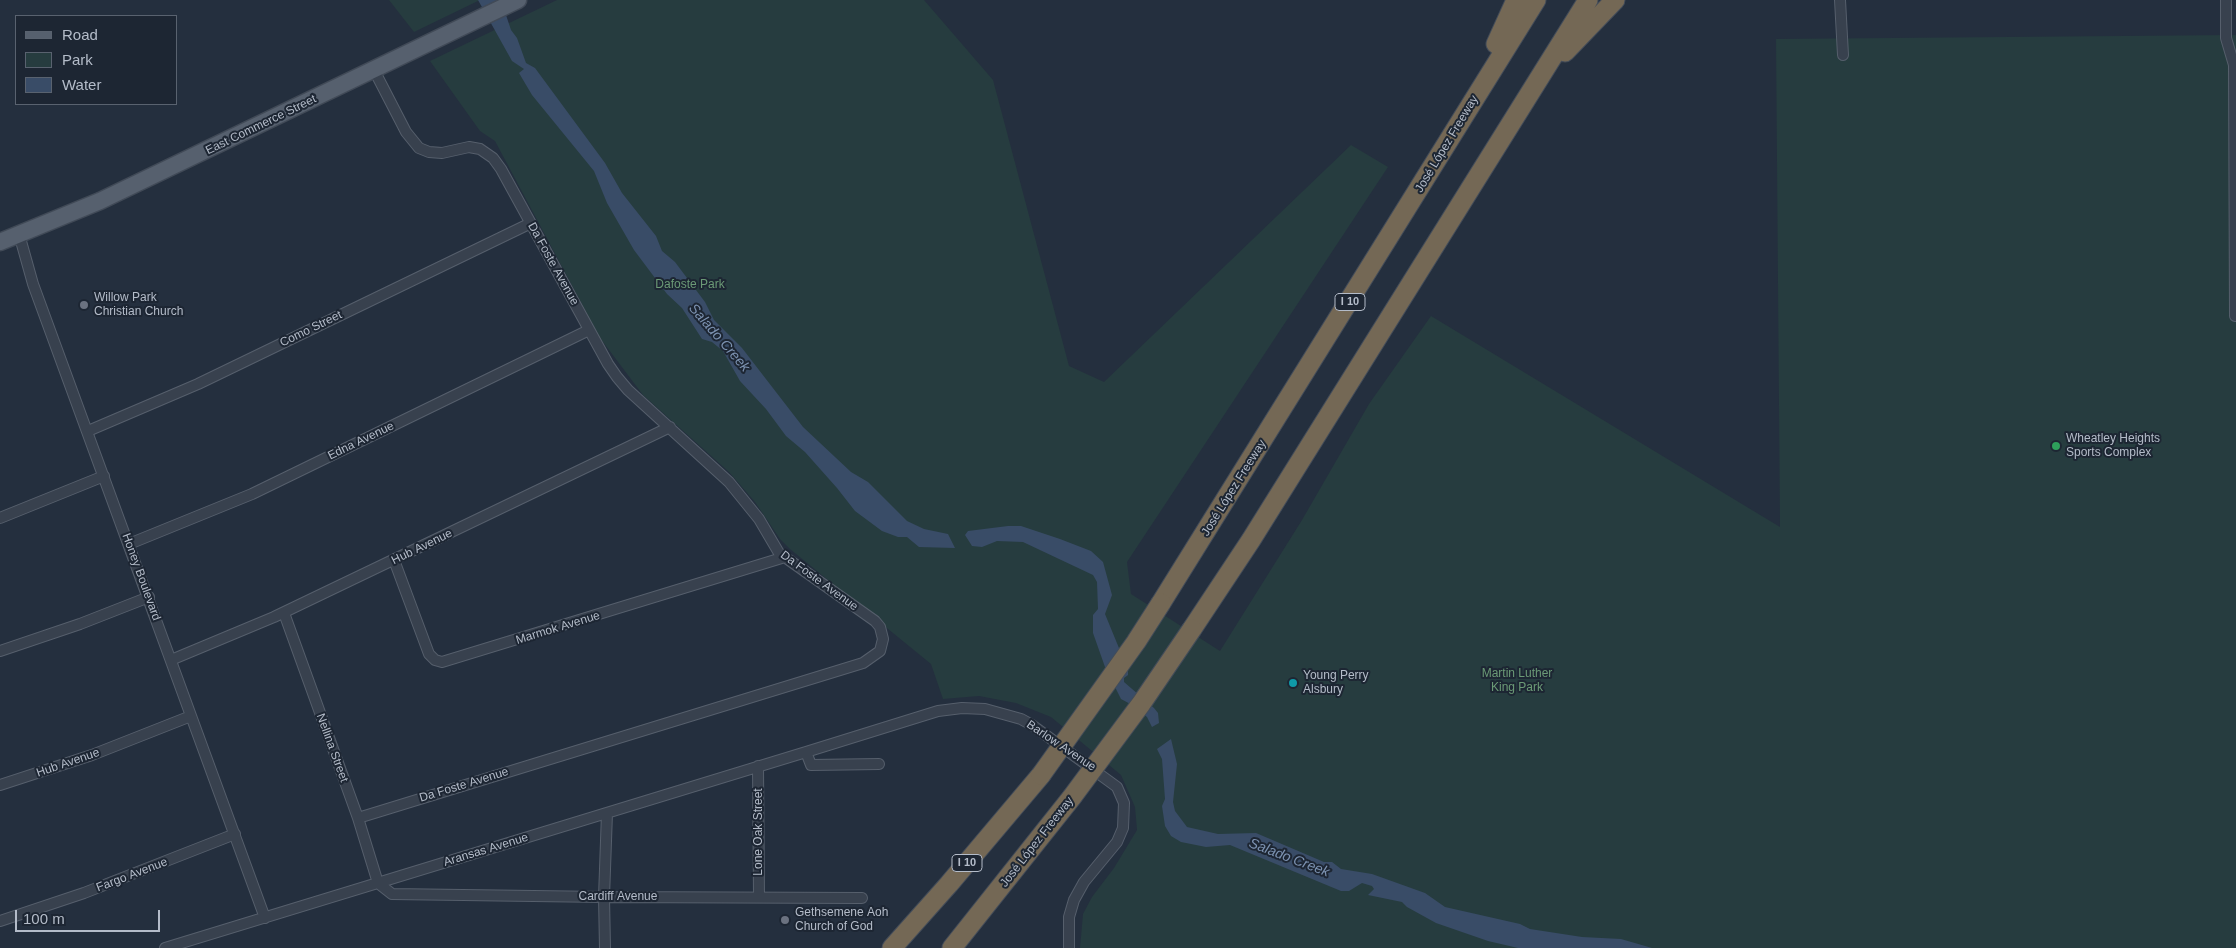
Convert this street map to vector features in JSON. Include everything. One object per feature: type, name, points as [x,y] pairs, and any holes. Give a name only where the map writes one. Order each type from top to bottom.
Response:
[{"type":"highway","points":[[1467,111],[1516,0]]},
{"type":"highway","name":"José López Freeway","points":[[892,948],[1041,775],[1119,666],[1161,603],[1357,291],[1536,0]]},
{"type":"highway","name":"José López Freeway","points":[[952,948],[1072,797],[1141,704],[1192,629],[1251,540],[1588,0]]},
{"type":"highway","points":[[1540,78],[1615,0]]},
{"type":"main road","name":"East Commerce Street","points":[[0,242],[100,201],[518,0]]},
{"type":"street","points":[[1840,0],[1843,55]]},
{"type":"street","points":[[2226,0],[2226,38],[2235,63],[2235,316]]},
{"type":"street","name":"Da Foste Avenue","points":[[358,818],[854,666],[876,656],[880,651],[883,639],[880,627],[875,621],[779,552],[759,519],[741,496],[617,377],[589,330],[501,168],[480,148],[469,147],[442,153],[429,152],[419,148],[406,132],[374,70]]},
{"type":"street","name":"Como Street","points":[[88,430],[198,384],[531,223]]},
{"type":"street","name":"Honey Boulevard","points":[[19,234],[33,284],[265,918]]},
{"type":"street","name":"Edna Avenue","points":[[129,544],[252,494],[589,330]]},
{"type":"street","name":"Hub Avenue","points":[[172,660],[284,613],[670,428]]},
{"type":"street","points":[[0,518],[104,476]]},
{"type":"street","name":"Marmok Avenue","points":[[394,560],[429,654],[435,660],[442,662],[785,557]]},
{"type":"street","points":[[0,651],[80,624],[149,597]]},
{"type":"street","name":"Nellina Street","points":[[284,613],[358,818],[378,883]]},
{"type":"street","name":"Barlow Avenue","points":[[806,752],[926,715],[962,708],[996,711],[1032,725],[1103,775],[1117,787],[1124,803],[1124,822],[1121,834],[1082,886],[1073,903],[1069,917],[1069,948]]},
{"type":"street","name":"Hub Avenue","points":[[0,785],[92,755],[191,716]]},
{"type":"street","points":[[806,752],[811,765],[879,764]]},
{"type":"street","name":"Aransas Avenue","points":[[166,948],[806,752]]},
{"type":"street","name":"Lone Oak Street","points":[[758,766],[759,897]]},
{"type":"street","points":[[605,948],[604,898],[607,813]]},
{"type":"street","name":"Fargo Avenue","points":[[0,920],[84,893],[235,834]]},
{"type":"street","name":"Cardiff Avenue","points":[[378,883],[392,894],[604,898],[862,898]]},
{"type":"green space","points":[[389,0],[480,0],[414,32]]},
{"type":"green space","name":"Martin Luther King Park","points":[[557,0],[924,0],[993,80],[1069,366],[1104,382],[1351,145],[1388,167],[1127,562],[1131,594],[1220,651],[1302,520],[1369,404],[1431,316],[1780,527],[1776,39],[2236,35],[2236,948],[1080,948],[1083,914],[1092,897],[1114,868],[1137,830],[1135,807],[1121,775],[1051,717],[1016,703],[979,696],[943,699],[931,664],[780,539],[755,502],[729,472],[643,395],[600,338],[495,141],[480,131],[430,61]]},
{"type":"water","name":"Salado Creek","points":[[478,0],[503,0],[511,30],[517,38],[526,63],[535,68],[605,163],[622,193],[656,236],[662,251],[675,262],[705,302],[714,320],[742,348],[803,427],[851,472],[868,482],[907,521],[924,529],[948,534],[955,548],[919,547],[907,537],[898,537],[882,531],[855,511],[805,452],[786,436],[766,409],[740,381],[723,351],[712,342],[702,339],[682,308],[667,294],[634,250],[607,203],[594,171],[532,95],[519,73],[524,69],[512,61]]},
{"type":"water","points":[[1021,526],[1060,539],[1091,551],[1103,562],[1112,595],[1105,614],[1128,670],[1128,675],[1124,678],[1124,682],[1154,708],[1158,713],[1159,723],[1152,727],[1147,717],[1134,706],[1121,699],[1105,667],[1093,633],[1093,615],[1098,609],[1097,582],[1093,575],[1023,542],[997,541],[982,547],[972,546],[965,535],[968,531]]},
{"type":"water","name":"Salado Creek","points":[[1171,739],[1177,764],[1173,802],[1175,811],[1187,827],[1218,834],[1256,833],[1324,862],[1332,862],[1341,869],[1372,874],[1425,893],[1445,907],[1520,924],[1530,929],[1582,937],[1621,939],[1652,948],[1518,948],[1488,941],[1436,923],[1407,907],[1402,902],[1368,895],[1374,889],[1372,886],[1362,883],[1349,891],[1341,891],[1230,845],[1206,847],[1181,842],[1171,836],[1165,826],[1162,806],[1165,799],[1162,759],[1157,749]]},
{"type":"place","name":"Willow Park Christian Church","points":[[84,305]]},
{"type":"place","name":"Wheatley Heights Sports Complex","points":[[2056,446]]},
{"type":"place","name":"Young Perry Alsbury","points":[[1293,683]]},
{"type":"place","name":"Gethsemene Aoh Church of God","points":[[785,920]]},
{"type":"park label","name":"Dafoste Park","points":[[690,285]]}]
